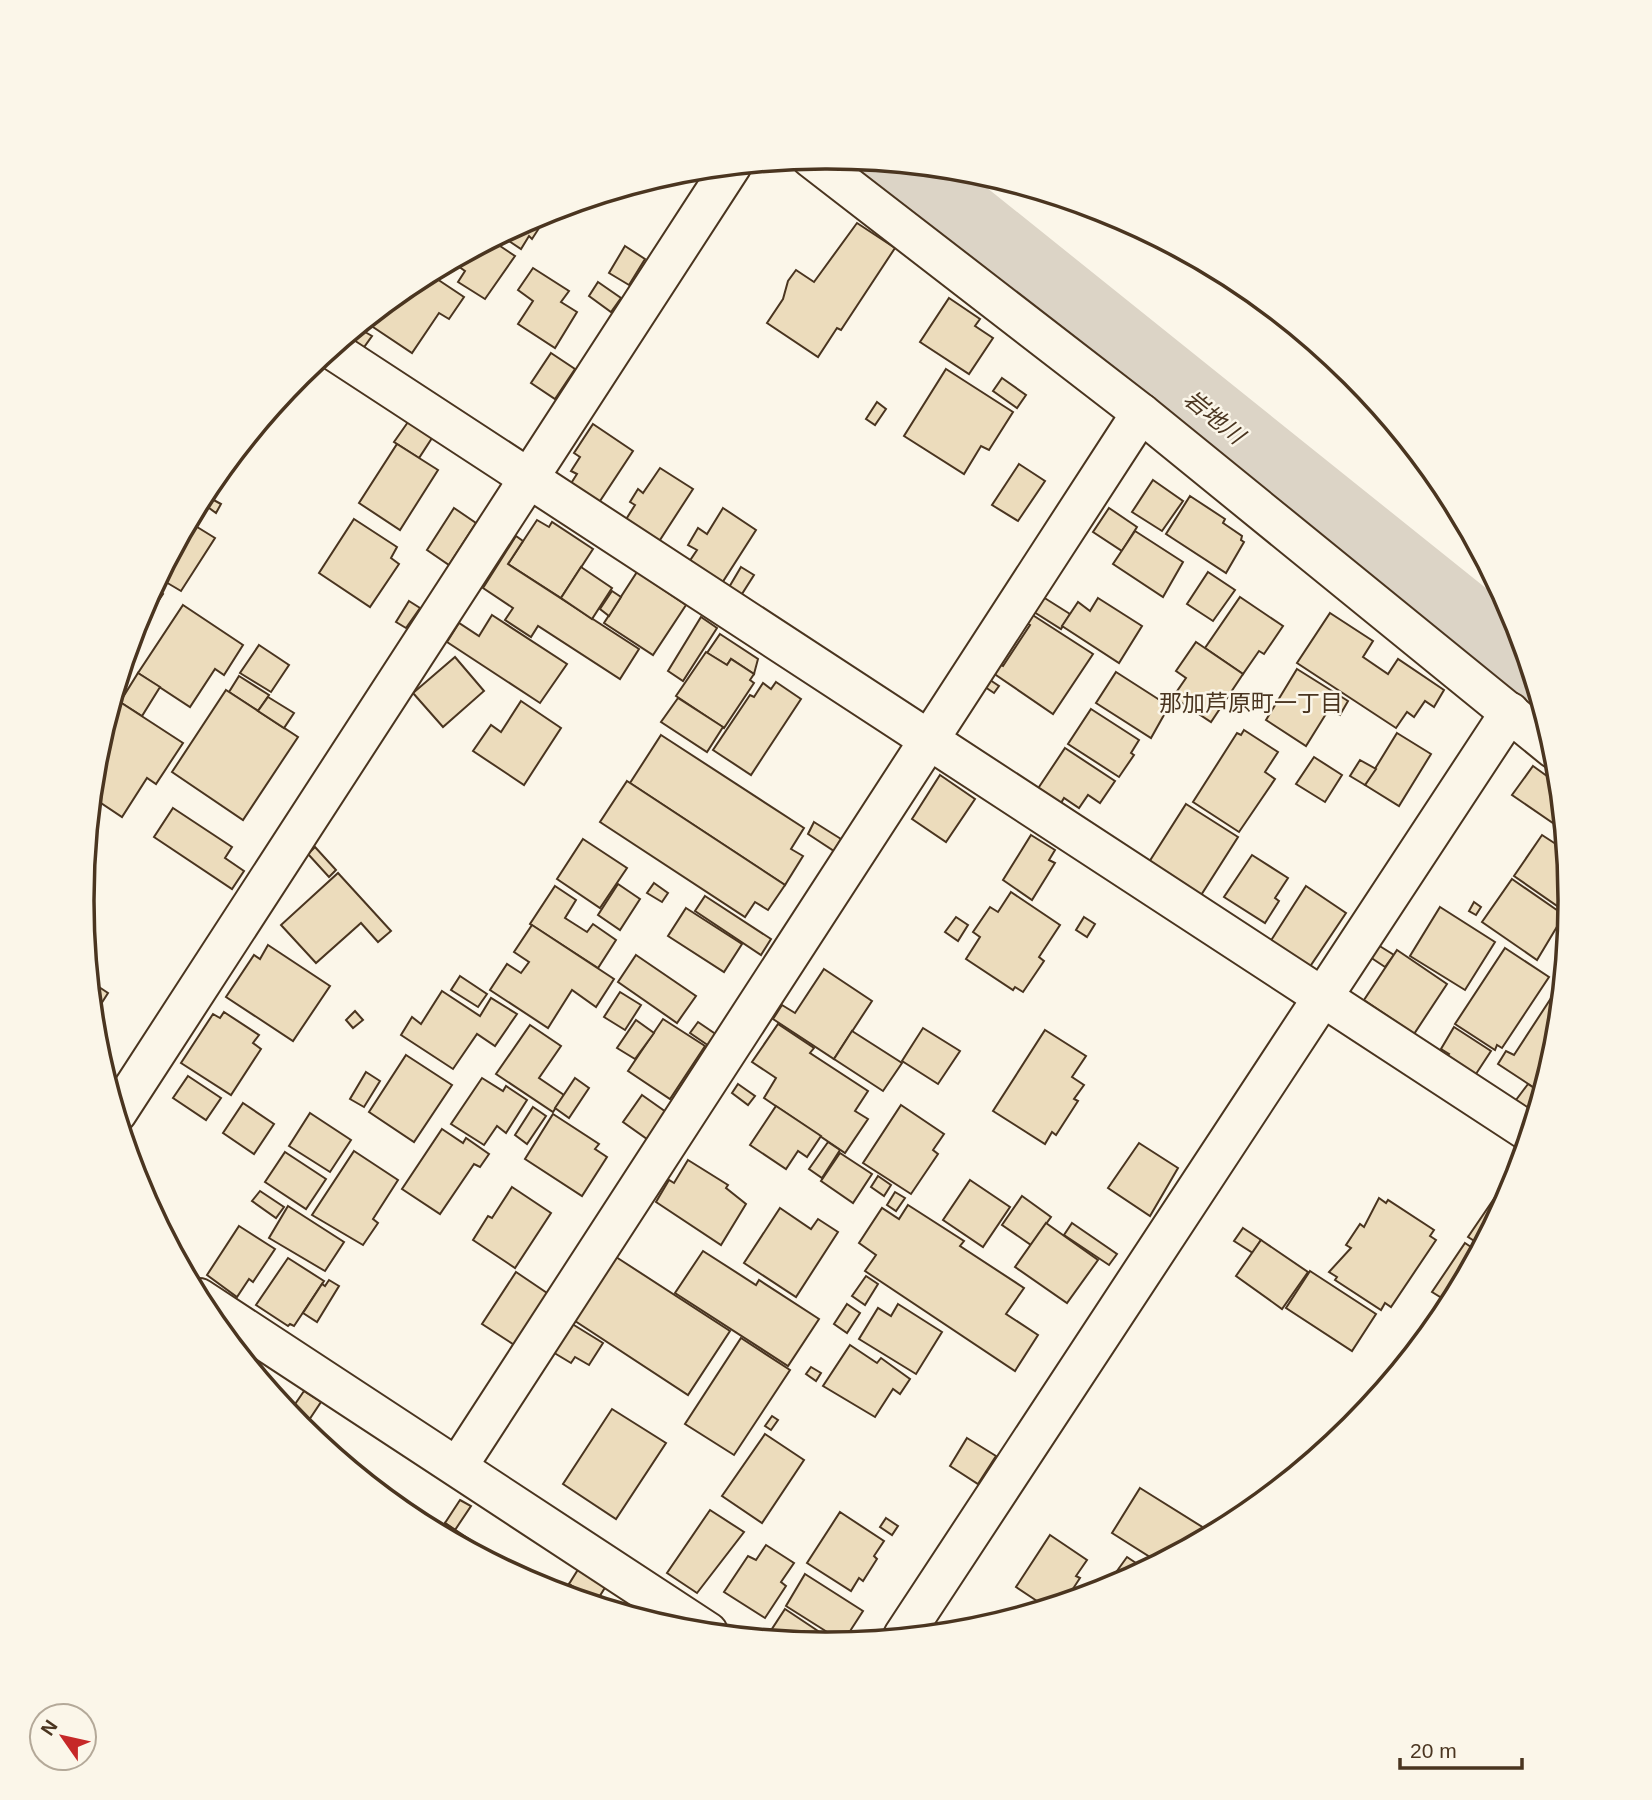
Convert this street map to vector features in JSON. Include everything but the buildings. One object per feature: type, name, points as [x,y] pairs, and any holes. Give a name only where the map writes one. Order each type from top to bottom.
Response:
[{"type":"street","points":[[825,169],[1141,413],[1538,736]]},
{"type":"street","points":[[124,1104],[726,176]]},
{"type":"street","points":[[339,354],[1521,1127]]},
{"type":"street","points":[[458,1466],[1141,413]]},
{"type":"street","points":[[908,1626],[1510,712]]},
{"type":"street","points":[[224,1314],[686,1618]]},
{"type":"waterway","name":"岩地川","points":[[911,174],[1517,661]]},
{"type":"district","name":"那加芦原町一丁目","points":[[1251,703]]}]
